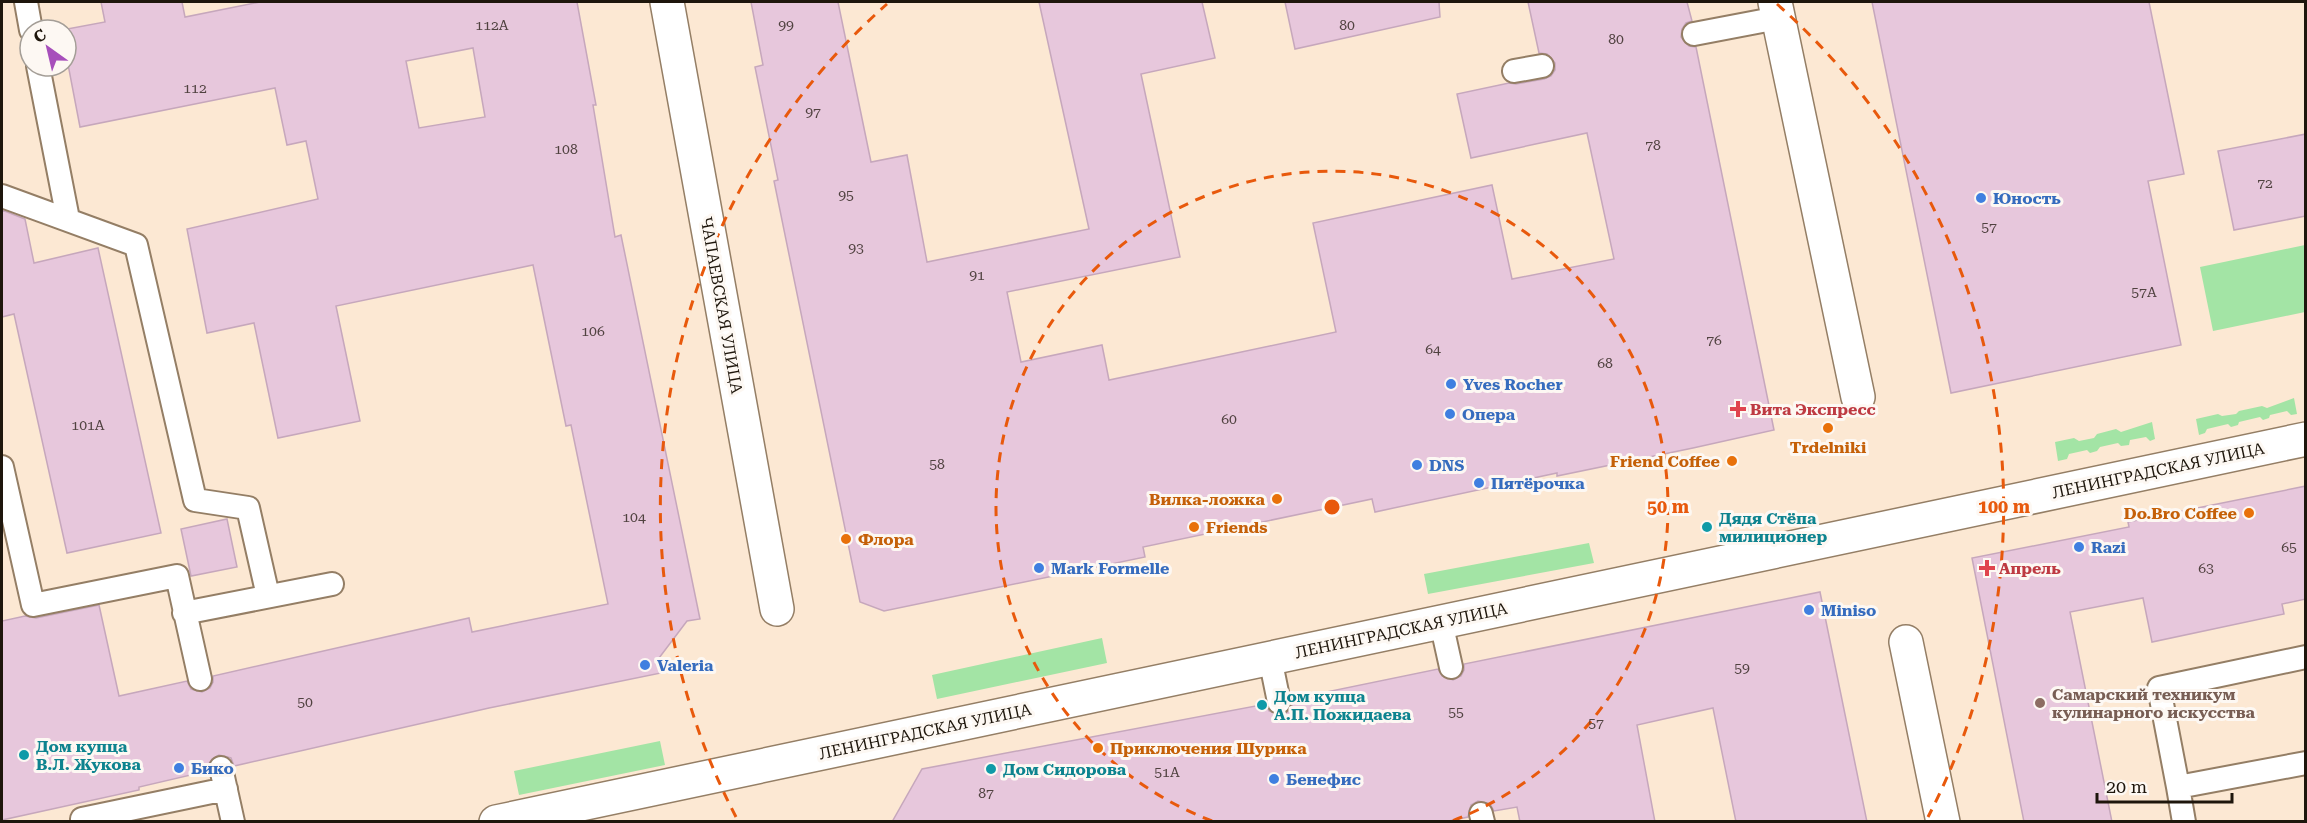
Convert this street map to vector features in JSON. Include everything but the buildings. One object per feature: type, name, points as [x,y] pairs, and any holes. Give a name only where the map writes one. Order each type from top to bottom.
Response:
[{"type":"street","name":"ЧАПАЕВСКАЯ УЛИЦА","points":[[667,2],[777,609]]},
{"type":"street","points":[[1776,10],[1858,397]]},
{"type":"street","name":"ЛЕНИНГРАДСКАЯ УЛИЦА","points":[[496,822],[2306,439]]},
{"type":"street","points":[[1906,642],[1943,822]]},
{"type":"lane","points":[[26,2],[29,18]]},
{"type":"lane","points":[[1694,34],[1776,10]]},
{"type":"lane","points":[[1515,71],[1542,66]]},
{"type":"lane","points":[[40,78],[68,219]]},
{"type":"lane","points":[[2,196],[136,245],[195,500],[248,508],[268,596]]},
{"type":"lane","points":[[2,467],[33,605],[177,576],[200,679]]},
{"type":"lane","points":[[184,613],[332,584]]},
{"type":"lane","points":[[1441,622],[1451,666]]},
{"type":"lane","points":[[2184,822],[2159,688],[2306,657]]},
{"type":"lane","points":[[1270,658],[1279,702]]},
{"type":"lane","points":[[2178,786],[2306,764]]},
{"type":"lane","points":[[82,819],[224,778],[233,822]]},
{"type":"green space","points":[[2305,245],[2305,312],[2213,331],[2200,267]]},
{"type":"green space","points":[[2294,398],[2297,414],[2291,415],[2287,411],[2270,415],[2269,418],[2263,420],[2260,417],[2239,422],[2238,425],[2231,427],[2228,424],[2207,429],[2205,433],[2199,435],[2196,419],[2218,414],[2222,416],[2236,414],[2239,411],[2262,406],[2267,408]]},
{"type":"green space","points":[[2152,422],[2155,439],[2150,441],[2146,437],[2130,440],[2129,445],[2121,446],[2118,443],[2100,447],[2097,451],[2090,453],[2087,450],[2069,454],[2067,459],[2058,461],[2055,442],[2074,438],[2079,441],[2094,438],[2097,434],[2116,429],[2121,432]]},
{"type":"green space","points":[[1589,543],[1594,563],[1428,594],[1424,574]]},
{"type":"green space","points":[[1102,638],[1107,663],[937,699],[932,675]]},
{"type":"green space","points":[[660,741],[665,765],[519,795],[514,771]]},
{"type":"place","name":"Юность","points":[[1981,198]]},
{"type":"place","name":"Yves Rocher","points":[[1451,384]]},
{"type":"place","name":"Вита Экспресс","points":[[1738,409]]},
{"type":"place","name":"Опера","points":[[1450,414]]},
{"type":"place","name":"Trdelniki","points":[[1828,428]]},
{"type":"place","name":"Friend Coffee","points":[[1732,461]]},
{"type":"place","name":"DNS","points":[[1417,465]]},
{"type":"place","name":"Пятёрочка","points":[[1479,483]]},
{"type":"place","name":"Вилка-ложка","points":[[1277,499]]},
{"type":"place","name":"Do.Bro Coffee","points":[[2249,513]]},
{"type":"place","name":"Friends","points":[[1194,527]]},
{"type":"place","name":"Дядя Стёпа милиционер","points":[[1707,527]]},
{"type":"place","name":"Флора","points":[[846,539]]},
{"type":"place","name":"Razi","points":[[2079,547]]},
{"type":"place","name":"Mark Formelle","points":[[1039,568]]},
{"type":"place","name":"Апрель","points":[[1987,568]]},
{"type":"place","name":"Miniso","points":[[1809,610]]},
{"type":"place","name":"Valeria","points":[[645,665]]},
{"type":"place","name":"Самарский техникум кулинарного искусства","points":[[2040,703]]},
{"type":"place","name":"Дом купца А.П. Пожидаева","points":[[1262,705]]},
{"type":"place","name":"Приключения Шурика","points":[[1098,748]]},
{"type":"place","name":"Дом купца В.Л. Жукова","points":[[24,755]]},
{"type":"place","name":"Бико","points":[[179,768]]},
{"type":"place","name":"Дом Сидорова","points":[[991,769]]},
{"type":"place","name":"Бенефис","points":[[1274,779]]}]
